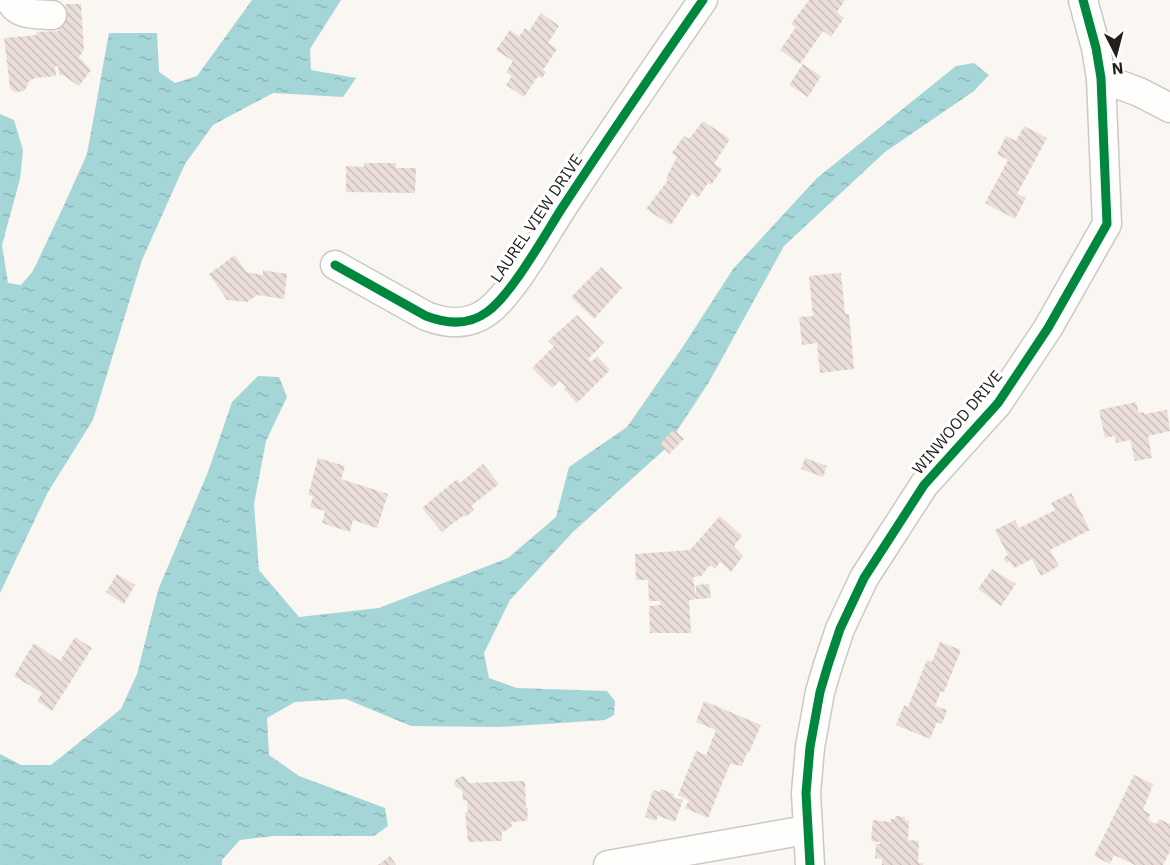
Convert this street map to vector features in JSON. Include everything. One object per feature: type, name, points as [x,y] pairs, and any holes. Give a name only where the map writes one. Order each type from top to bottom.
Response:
[{"type":"street","points":[[9,0],[13,7],[23,13],[52,15]]},
{"type":"street","name":"LAUREL VIEW DRIVE","points":[[335,265],[426,316],[442,322],[455,323],[471,320],[486,313],[516,278],[616,126],[703,0]]},
{"type":"street","name":"WINWOOD DRIVE","points":[[810,865],[806,793],[810,747],[820,692],[840,629],[864,578],[924,485],[998,403],[1048,328],[1107,224],[1101,78],[1096,48],[1083,0]]},
{"type":"street","points":[[1101,78],[1139,92],[1170,108]]},
{"type":"street","points":[[608,865],[807,830]]},
{"type":"water","points":[[252,0],[341,0],[310,49],[311,70],[356,78],[343,97],[273,93],[213,125],[185,164],[142,260],[93,420],[48,492],[0,593],[0,114],[14,120],[23,150],[20,179],[2,245],[8,283],[21,285],[33,271],[87,154],[109,33],[157,33],[159,72],[175,83],[197,76]]},
{"type":"water","points":[[974,63],[989,75],[974,91],[885,152],[784,246],[709,382],[665,449],[573,532],[510,600],[484,653],[489,678],[517,688],[607,691],[615,701],[614,715],[605,720],[499,727],[411,726],[346,699],[295,702],[267,718],[269,755],[299,776],[385,808],[388,826],[374,836],[273,836],[240,840],[222,860],[222,865],[0,865],[0,754],[21,765],[51,765],[121,709],[137,674],[158,590],[208,472],[232,402],[258,376],[279,377],[287,397],[266,441],[254,504],[259,570],[299,617],[379,608],[508,558],[556,517],[569,467],[627,427],[733,269],[817,178],[956,66]]},
{"type":"building","points":[[809,0],[845,0],[837,12],[844,18],[831,37],[823,31],[800,64],[780,50],[796,27],[791,24]]},
{"type":"building","points":[[66,4],[81,4],[84,50],[79,57],[91,70],[79,86],[63,75],[59,75],[58,66],[55,66],[56,76],[35,78],[28,82],[24,91],[14,92],[10,88],[4,38],[37,35],[36,32],[59,31],[56,7],[66,6]]},
{"type":"building","points":[[541,13],[559,26],[548,43],[557,49],[543,70],[546,72],[542,78],[538,76],[524,97],[506,85],[512,76],[506,72],[513,61],[496,50],[510,30],[519,37],[525,28],[529,31]]},
{"type":"building","points":[[803,64],[821,76],[808,97],[789,85]]},
{"type":"building","points":[[703,121],[730,139],[714,164],[722,169],[711,185],[708,183],[698,198],[692,193],[671,225],[646,209],[668,180],[666,178],[677,157],[672,153],[684,136],[689,139]]},
{"type":"building","points":[[1024,126],[1047,138],[1017,194],[1026,198],[1015,219],[985,203],[1008,160],[997,154],[1006,136],[1016,141]]},
{"type":"building","points":[[364,163],[396,163],[396,168],[416,168],[415,193],[346,192],[346,166],[364,167]]},
{"type":"building","points":[[235,255],[246,272],[263,275],[263,270],[287,274],[284,299],[257,295],[247,302],[227,300],[209,274]]},
{"type":"building","points":[[601,267],[622,288],[594,319],[571,297]]},
{"type":"building","points":[[841,273],[845,314],[849,314],[854,369],[820,373],[817,343],[802,345],[799,317],[813,316],[809,276]]},
{"type":"building","points":[[577,315],[604,343],[588,359],[591,362],[597,356],[610,370],[577,403],[560,381],[552,388],[532,368],[554,346],[548,341]]},
{"type":"building","points":[[1136,402],[1139,413],[1167,410],[1170,431],[1148,436],[1152,458],[1135,461],[1130,440],[1116,443],[1115,436],[1105,438],[1099,410]]},
{"type":"building","points":[[674,429],[684,439],[669,454],[660,444]]},
{"type":"building","points":[[318,458],[345,466],[341,479],[388,494],[377,528],[353,520],[350,532],[322,523],[325,511],[310,507],[313,496],[308,495]]},
{"type":"building","points":[[805,458],[827,466],[823,477],[801,469]]},
{"type":"building","points":[[483,464],[499,484],[471,506],[474,510],[466,517],[464,515],[442,532],[422,508],[457,479],[460,483]]},
{"type":"building","points":[[1071,493],[1090,530],[1050,550],[1059,566],[1041,576],[1032,559],[1014,568],[1010,561],[1006,563],[1003,558],[1008,555],[995,530],[1015,520],[1019,528],[1055,510],[1051,503]]},
{"type":"building","points":[[720,516],[742,536],[734,546],[743,556],[731,572],[720,562],[715,569],[710,565],[701,576],[693,577],[696,597],[694,600],[689,600],[691,633],[650,633],[649,606],[661,605],[660,601],[649,601],[648,580],[636,580],[635,554],[690,550]]},
{"type":"building","points":[[992,569],[1016,584],[1001,606],[978,589]]},
{"type":"building","points":[[117,574],[135,585],[124,604],[106,592]]},
{"type":"building","points":[[709,584],[711,598],[696,599],[696,585]]},
{"type":"building","points":[[75,637],[92,648],[52,711],[37,701],[42,693],[14,676],[34,643],[60,661]]},
{"type":"building","points":[[940,642],[961,650],[944,692],[941,691],[935,706],[947,710],[942,724],[937,722],[930,739],[896,725],[904,705],[908,707],[927,660],[932,662]]},
{"type":"building","points":[[704,701],[761,725],[742,766],[730,764],[708,818],[685,808],[689,800],[678,795],[696,751],[706,755],[716,730],[696,722]]},
{"type":"building","points":[[1134,775],[1153,784],[1143,810],[1150,814],[1148,820],[1157,824],[1159,819],[1170,824],[1170,851],[1163,865],[1135,865],[1114,855],[1110,864],[1094,856]]},
{"type":"building","points":[[464,776],[469,783],[525,781],[527,821],[510,822],[513,825],[504,832],[502,831],[502,841],[468,842],[465,812],[468,812],[467,800],[463,801],[462,790],[456,787],[454,782],[457,778]]},
{"type":"building","points":[[661,789],[683,800],[675,822],[658,816],[656,821],[645,817],[653,790],[660,792]]},
{"type":"building","points":[[896,816],[905,817],[905,820],[909,821],[908,840],[919,841],[918,863],[923,863],[923,865],[882,865],[882,859],[875,858],[876,844],[880,842],[871,841],[873,820],[891,822],[891,819],[895,819]]},
{"type":"building","points":[[390,856],[396,865],[378,865]]},
{"type":"cycle path","points":[[335,265],[434,319],[465,322],[487,312],[497,304],[517,279],[562,208],[703,0]]},
{"type":"cycle path","points":[[810,865],[806,793],[810,747],[820,692],[840,629],[864,578],[924,485],[998,403],[1048,328],[1107,224],[1101,78],[1096,48],[1083,0]]}]
